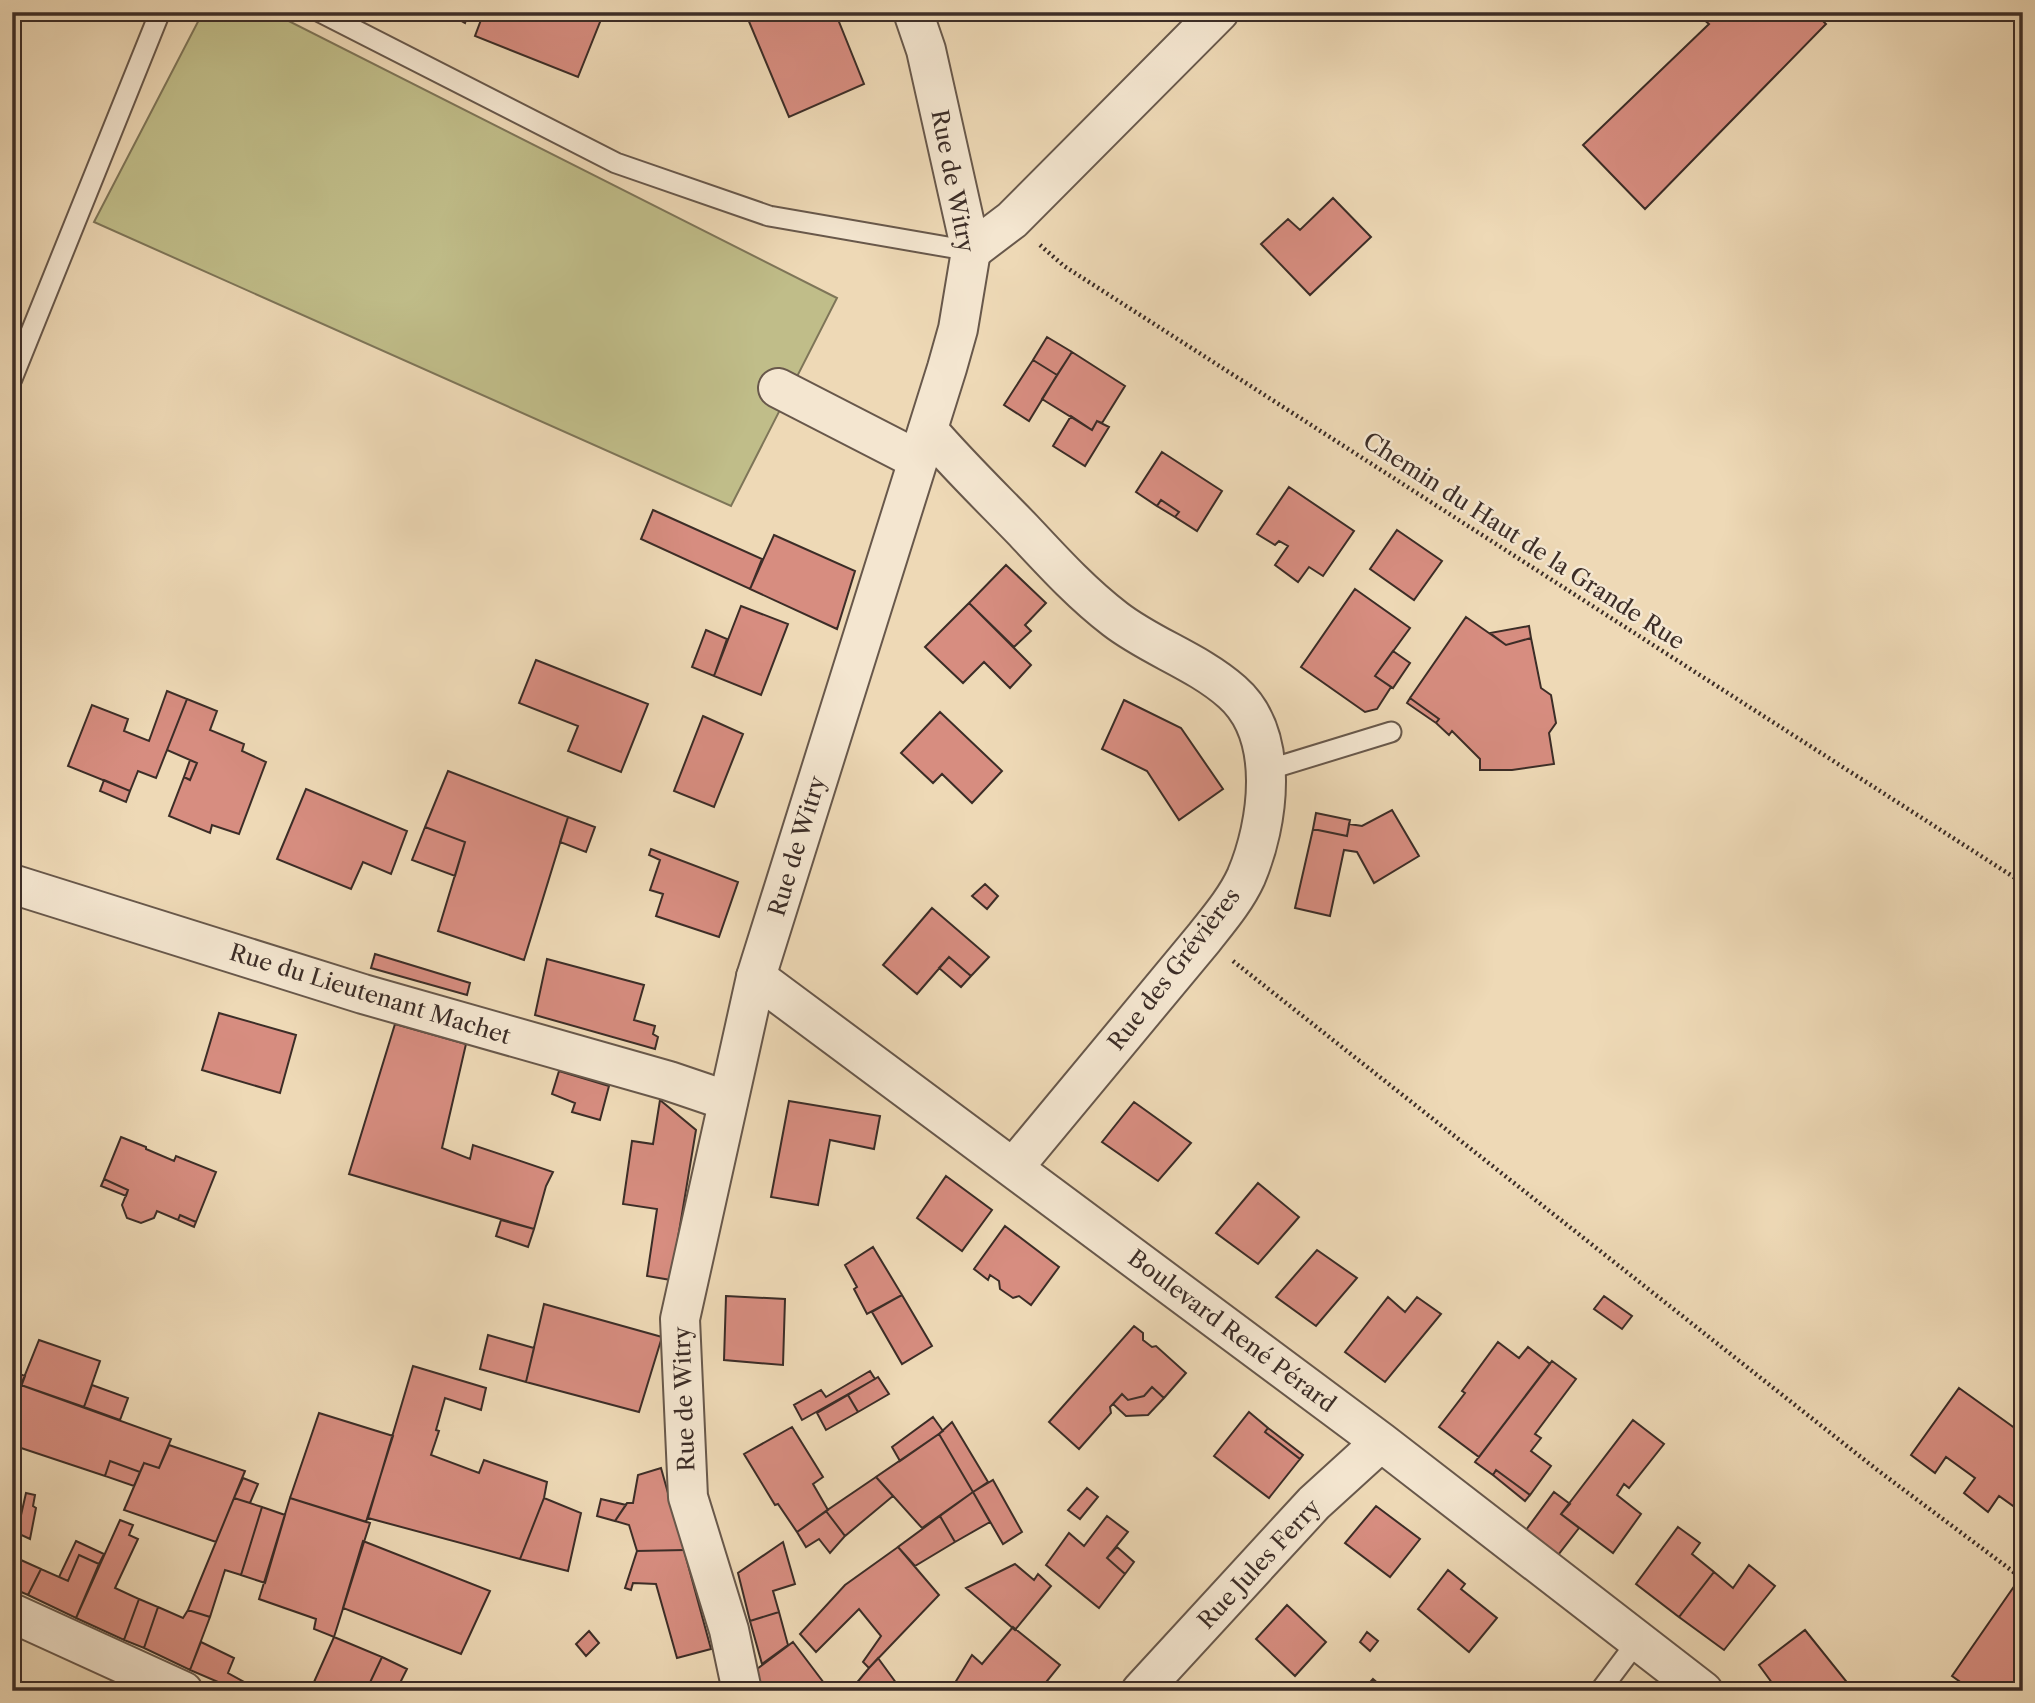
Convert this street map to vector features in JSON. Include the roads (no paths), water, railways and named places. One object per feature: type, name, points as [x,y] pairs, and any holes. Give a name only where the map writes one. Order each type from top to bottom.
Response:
[{"type":"street","name":"Rue de Witry","points":[[742,1691],[729,1630],[688,1497],[680,1319],[756,977],[958,329],[971,251],[926,50],[913,12]]},
{"type":"street","points":[[971,251],[1012,220],[1219,12]]},
{"type":"street","name":"Rue des Grévières","points":[[778,388],[923,445],[1114,618],[1143,638],[1209,674],[1234,694],[1250,715],[1262,744],[1267,770],[1264,805],[1256,845],[1245,877],[1231,901],[1204,938],[1013,1168]]},
{"type":"street","name":"Rue du Lieutenant Machet","points":[[12,884],[363,994],[668,1081],[728,1101]]},
{"type":"street","name":"Boulevard René Pérard","points":[[756,977],[1381,1442],[1703,1691]]},
{"type":"street","name":"Rue Jules Ferry","points":[[1141,1691],[1314,1503],[1381,1442]]},
{"type":"street","points":[[12,1614],[183,1691]]},
{"type":"lane","points":[[12,379],[160,12]]},
{"type":"lane","points":[[320,12],[616,163],[769,216],[971,251]]},
{"type":"lane","points":[[1267,770],[1391,732]]},
{"type":"lane","points":[[1600,1691],[1639,1639]]}]
